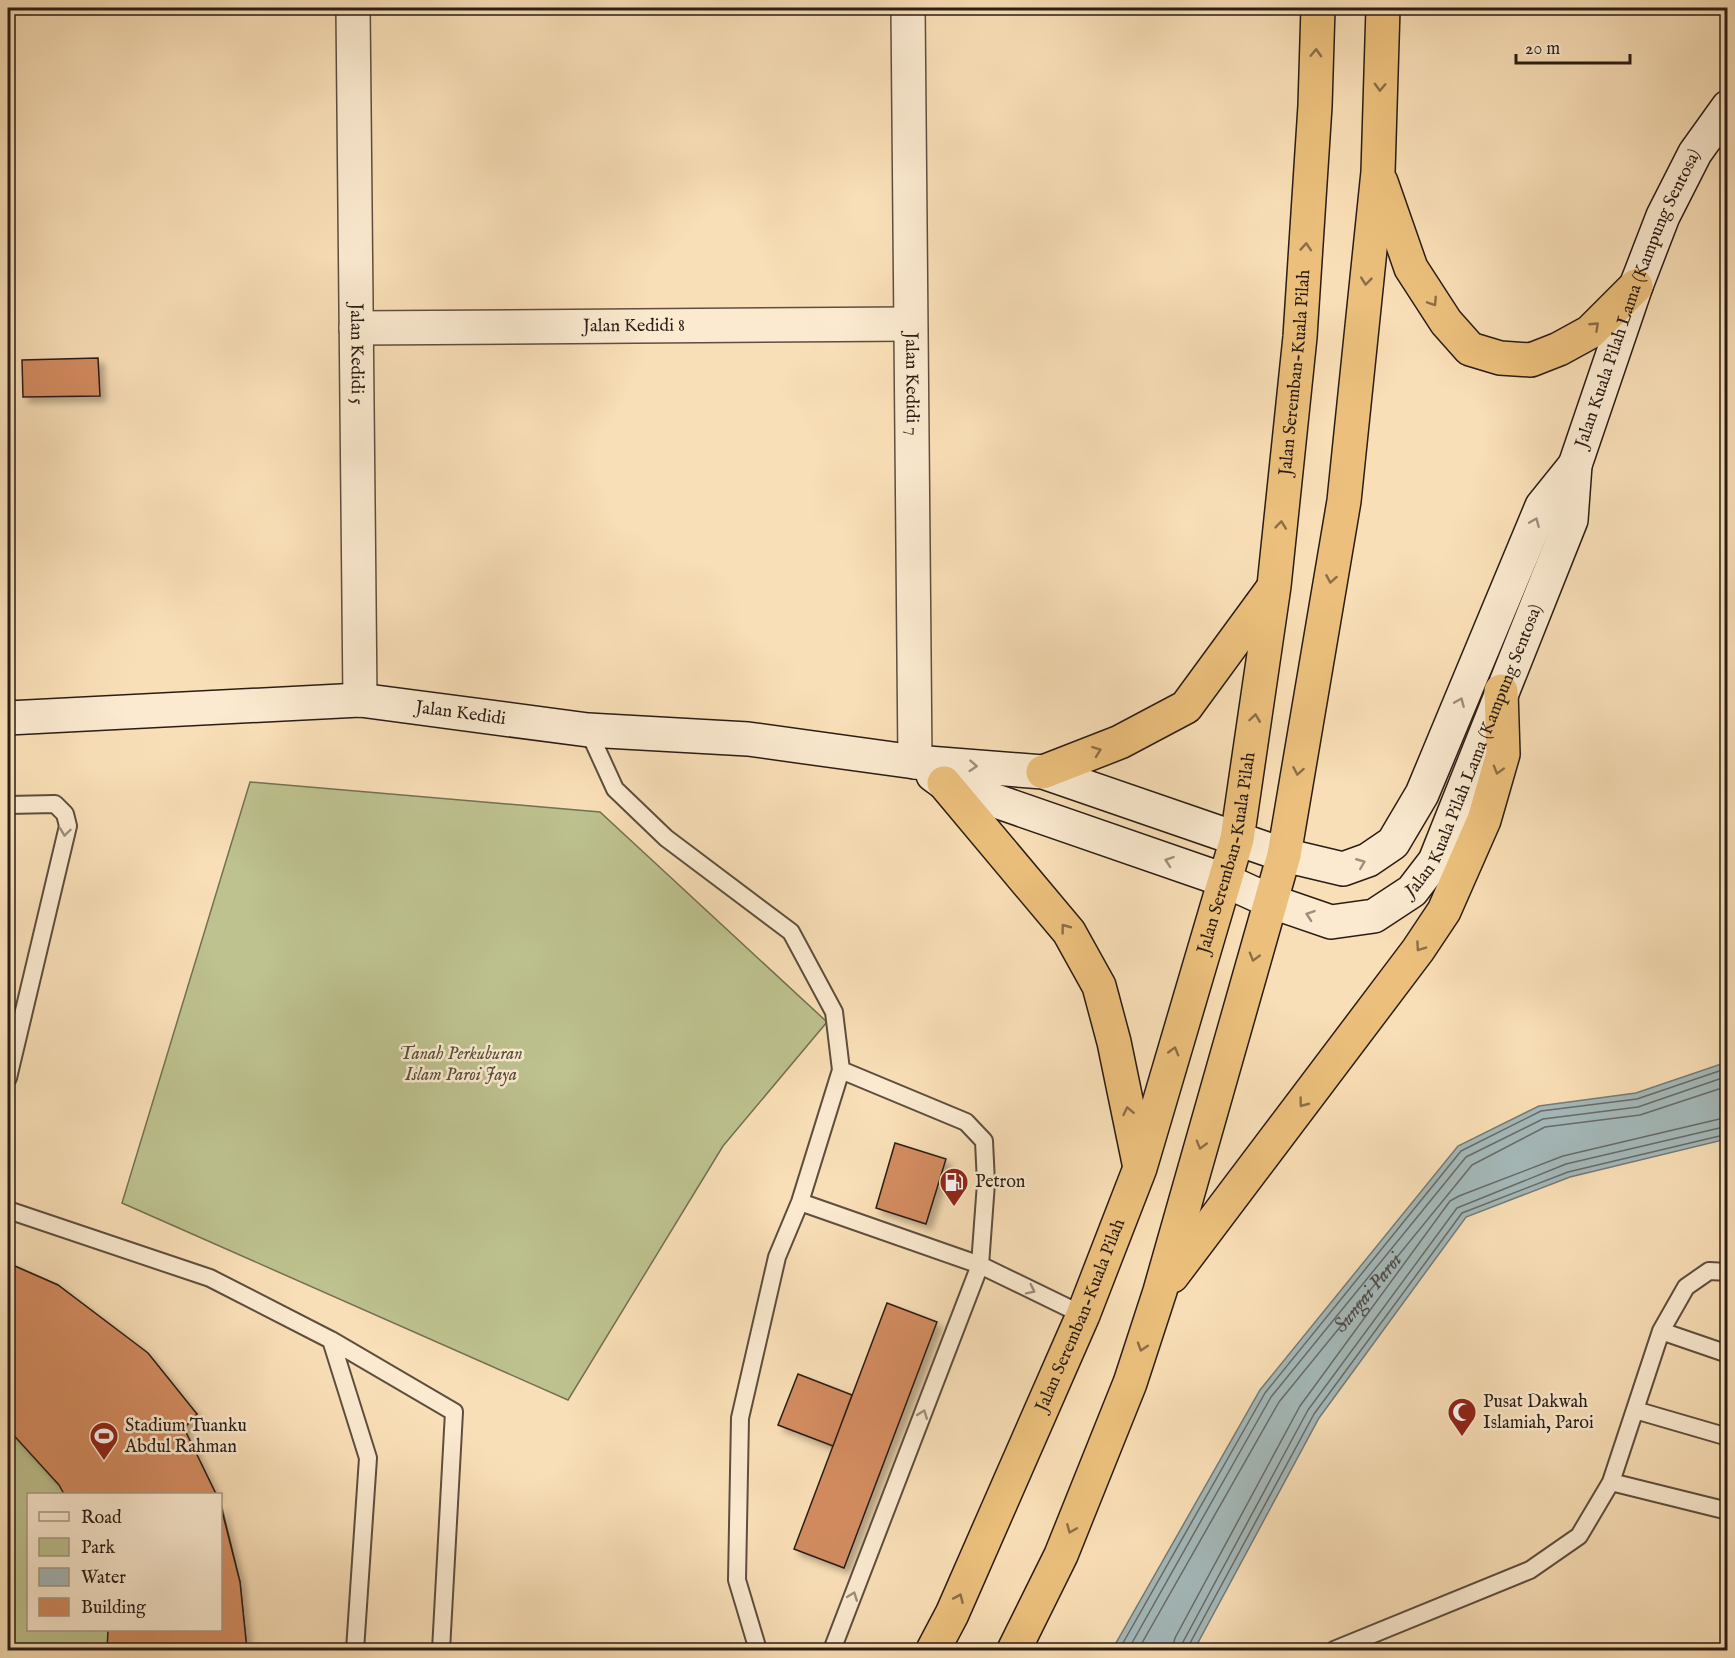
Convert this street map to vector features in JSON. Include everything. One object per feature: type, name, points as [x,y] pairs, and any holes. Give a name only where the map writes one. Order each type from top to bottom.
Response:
[{"type":"highway","name":"Jalan Seremban-Kuala Pilah","points":[[933,1650],[952,1614],[1083,1315],[1140,1168],[1237,838],[1274,586],[1300,337],[1315,106],[1318,8]]},
{"type":"highway","points":[[1014,1650],[1060,1555],[1130,1383],[1160,1292],[1284,855],[1344,501],[1377,172],[1383,8]]},
{"type":"highway","points":[[1377,172],[1411,268],[1446,322],[1470,349],[1500,358],[1531,360],[1590,332],[1636,286]]},
{"type":"highway","points":[[1043,772],[1120,742],[1186,707],[1274,586]]},
{"type":"highway","points":[[1160,1292],[1418,950],[1444,911],[1484,820],[1503,754],[1502,691]]},
{"type":"highway","points":[[944,783],[1069,932],[1099,986],[1114,1042],[1140,1168]]},
{"type":"street","name":"Jalan Kedidi 5","points":[[353,8],[360,700]]},
{"type":"street","name":"Jalan Kedidi 7","points":[[908,8],[915,762]]},
{"type":"street","name":"Jalan Kuala Pilah Lama (Kampung Sentosa)","points":[[915,762],[944,783],[1224,880],[1270,901],[1331,922],[1374,916],[1412,891],[1435,861],[1571,520],[1575,465],[1636,286],[1663,216],[1695,153],[1728,107]]},
{"type":"street","name":"Jalan Kedidi 8","points":[[356,328],[910,324]]},
{"type":"street","name":"Jalan Kuala Pilah Lama (Kampung Sentosa)","points":[[1043,772],[1284,855],[1343,869],[1368,860],[1393,843],[1422,794],[1542,506],[1575,465]]},
{"type":"street","name":"Jalan Kedidi","points":[[8,718],[360,700],[588,730],[748,739],[915,762],[1043,772]]},
{"type":"lane","points":[[588,730],[615,789],[666,838],[791,932],[834,1012],[841,1070],[800,1202],[777,1257],[740,1418],[737,1581],[758,1650]]},
{"type":"lane","points":[[8,805],[55,804],[65,814],[68,826],[8,1077]]},
{"type":"lane","points":[[832,1650],[980,1264],[986,1183],[984,1141],[966,1122],[841,1070]]},
{"type":"lane","points":[[800,1202],[980,1264],[1083,1315]]},
{"type":"lane","points":[[8,1210],[210,1278],[331,1340],[454,1412],[441,1650]]},
{"type":"lane","points":[[1334,1650],[1530,1570],[1578,1536],[1611,1482],[1661,1331],[1686,1287],[1709,1271],[1728,1272]]},
{"type":"lane","points":[[1661,1331],[1728,1354]]},
{"type":"lane","points":[[331,1340],[368,1458],[355,1650]]},
{"type":"lane","points":[[1635,1410],[1728,1437]]},
{"type":"lane","points":[[1611,1482],[1728,1511]]},
{"type":"green space","name":"Tanah Perkuburan Islam Paroi Jaya","points":[[250,782],[600,812],[827,1022],[723,1146],[568,1400],[122,1203]]},
{"type":"green space","name":"Stadium Tuanku Abdul Rahman","points":[[8,1263],[58,1285],[197,1414],[184,1429],[216,1493],[27,1493],[27,1631],[222,1631],[222,1507],[240,1582],[247,1650],[8,1650]]},
{"type":"water","name":"Sungai Paroi","points":[[1727,1062],[1727,1139],[1570,1177],[1466,1217],[1319,1418],[1194,1650],[1112,1650],[1260,1390],[1458,1146],[1539,1106],[1636,1093]]},
{"type":"building","points":[[98,358],[100,396],[23,397],[22,360]]},
{"type":"building","points":[[895,1143],[946,1159],[926,1224],[876,1208]]},
{"type":"building","name":"Stadium Tuanku Abdul Rahman","points":[[8,1263],[58,1285],[148,1353],[197,1414],[184,1428],[216,1493],[63,1493],[59,1485],[8,1429]]},
{"type":"building","points":[[887,1303],[937,1322],[844,1568],[794,1549]]},
{"type":"building","points":[[798,1374],[852,1395],[833,1446],[778,1425]]},
{"type":"building","points":[[222,1511],[240,1582],[247,1650],[107,1650],[108,1631],[222,1631]]},
{"type":"place","name":"Petron","points":[[954,1208]]},
{"type":"place","name":"Pusat Dakwah Islamiah, Paroi","points":[[1462,1438]]},
{"type":"place","name":"Stadium Tuanku Abdul Rahman","points":[[104,1462]]}]
